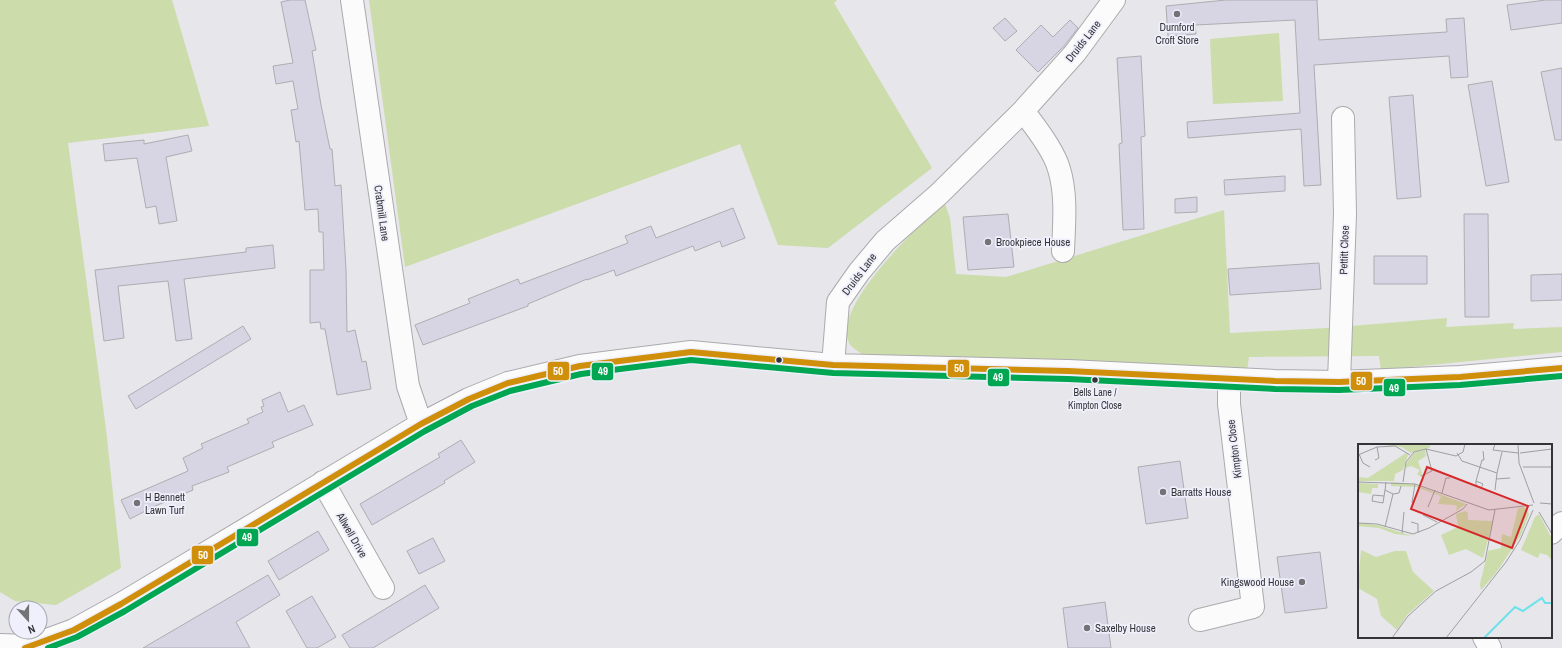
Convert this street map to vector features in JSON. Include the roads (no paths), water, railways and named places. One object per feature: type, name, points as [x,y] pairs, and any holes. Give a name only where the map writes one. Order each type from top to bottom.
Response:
[{"type":"street","name":"Crabmill Lane","points":[[352,0],[408,386],[421,424]]},
{"type":"street","name":"Druids Lane","points":[[833,365],[838,302],[859,272],[885,240],[938,194],[1023,112],[1075,53],[1114,0]]},
{"type":"street","points":[[1023,112],[1039,131],[1059,168],[1065,208],[1063,251]]},
{"type":"street","name":"Pettitt Close","points":[[1339,382],[1345,214],[1343,118]]},
{"type":"street","points":[[0,645],[26,647],[74,630],[121,604],[421,424],[469,399],[508,383],[580,366],[691,352],[833,365],[1068,371],[1229,380],[1339,382],[1460,377],[1562,368]]},
{"type":"street","name":"Kimpton Close","points":[[1200,620],[1252,607],[1229,404],[1229,380]]},
{"type":"street","name":"Allwell Drive","points":[[323,482],[383,588]]},
{"type":"street","points":[[1552,532],[1562,524]]},
{"type":"street","points":[[1485,638],[1490,648]]},
{"type":"place","name":"Durnford Croft Store","points":[[1177,14]]},
{"type":"place","name":"Brookpiece House","points":[[988,242]]},
{"type":"place","name":"Bells Lane / Kimpton Close","points":[[1095,380]]},
{"type":"place","name":"Barratts House","points":[[1163,492]]},
{"type":"place","name":"H Bennett Lawn Turf","points":[[137,503]]},
{"type":"place","name":"Kingswood House","points":[[1302,582]]},
{"type":"place","name":"Saxelby House","points":[[1087,628]]}]
